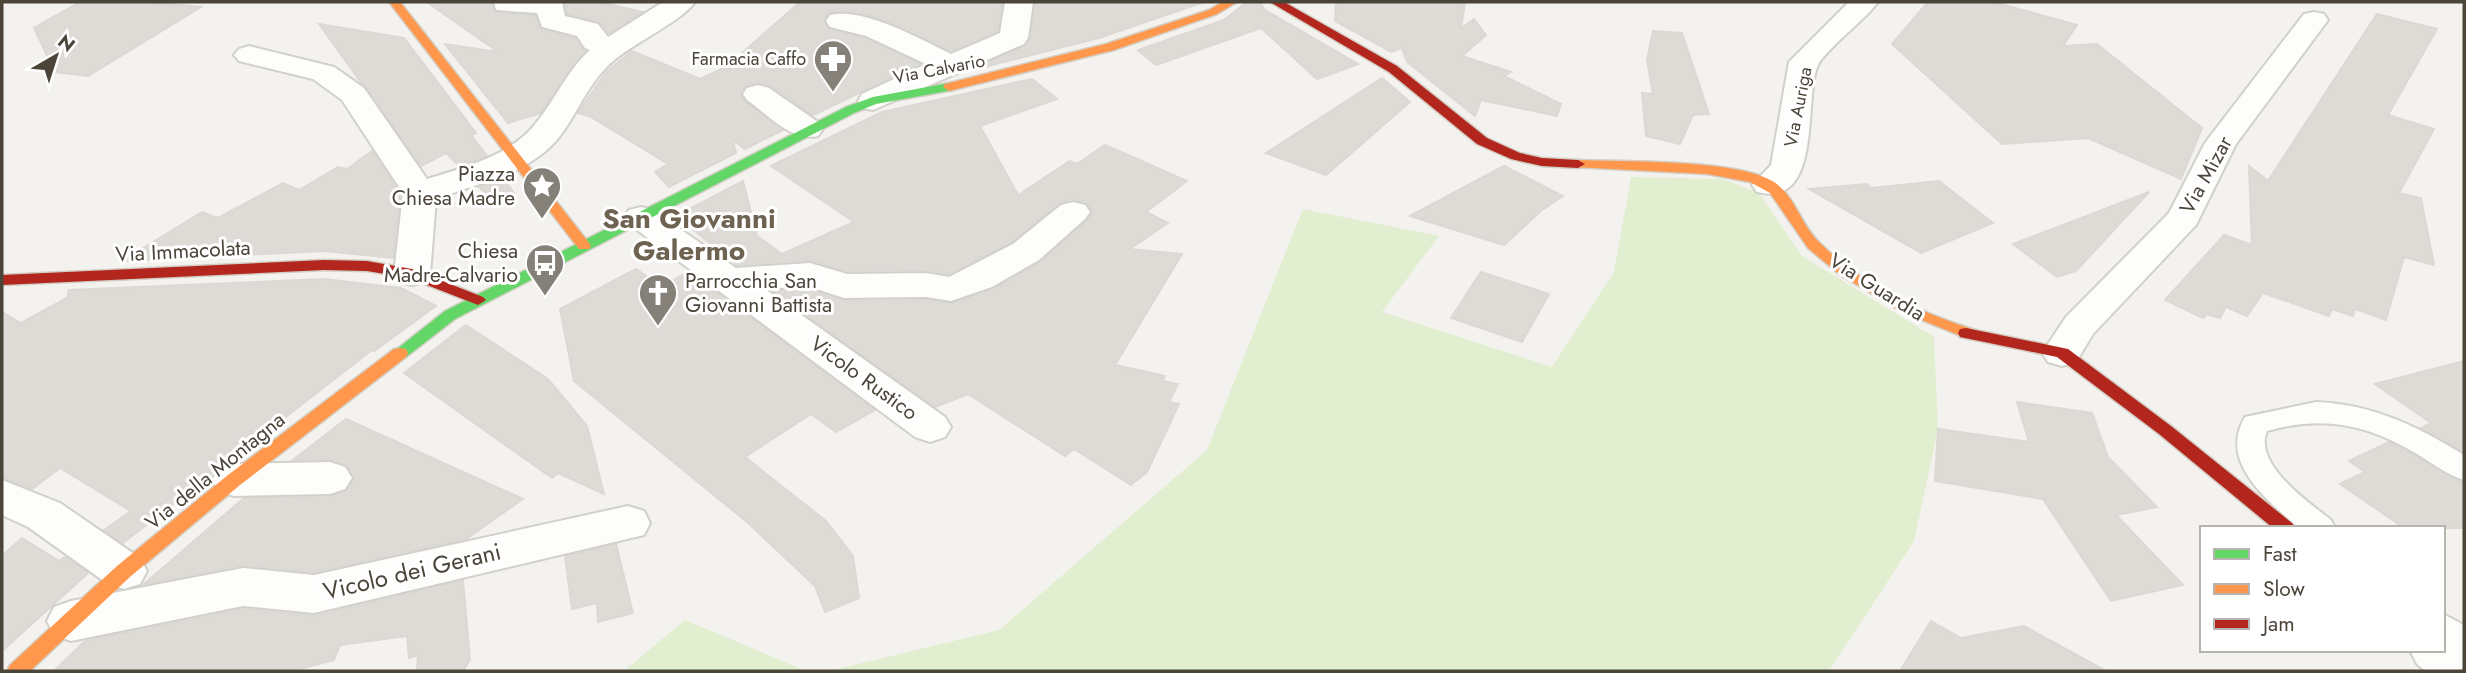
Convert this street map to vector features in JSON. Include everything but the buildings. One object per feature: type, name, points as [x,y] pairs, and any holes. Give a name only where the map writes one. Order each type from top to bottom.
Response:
[{"type":"main road","points":[[394,2],[584,246]]},
{"type":"main road","name":"Via Calvario","points":[[584,246],[807,129],[873,101],[986,80],[1110,47],[1213,12],[1231,2]]},
{"type":"main road","points":[[1276,2],[1393,69],[1482,141],[1516,156],[1542,162],[1728,172],[1769,185]]},
{"type":"main road","name":"Via Guardia","points":[[1769,185],[1813,245],[1847,271],[1935,323],[1964,333],[2062,353],[2165,430],[2284,526]]},
{"type":"main road","name":"Via della Montagna","points":[[17,671],[124,571],[234,480],[450,315],[584,246]]},
{"type":"main road","name":"Via Immacolata","points":[[2,281],[367,266],[412,274],[478,300]]},
{"type":"street","points":[[419,190],[536,143],[561,111],[580,76],[612,48],[681,2]]},
{"type":"street","points":[[873,101],[950,64],[1014,38],[1019,2]]},
{"type":"street","name":"Via Auriga","points":[[1769,185],[1787,168],[1804,62],[1864,2]]},
{"type":"street","points":[[506,4],[550,5],[552,21],[588,30],[595,42],[612,48]]},
{"type":"street","name":"Via Mizar","points":[[2062,353],[2079,326],[2184,218],[2221,143],[2314,20]]},
{"type":"street","points":[[839,21],[876,30],[950,64]]},
{"type":"street","points":[[249,55],[306,67],[339,82],[353,94],[419,190],[412,274]]},
{"type":"street","points":[[758,94],[807,129]]},
{"type":"street","name":"Vicolo Rustico","points":[[654,210],[730,280],[930,427]]},
{"type":"street","points":[[730,280],[810,274],[844,286],[926,285],[951,289],[979,279],[1026,252],[1073,212]]},
{"type":"street","points":[[234,480],[330,478]]},
{"type":"street","points":[[2,496],[44,515],[124,571]]},
{"type":"street","name":"Vicolo dei Gerani","points":[[71,621],[243,587],[314,594],[628,523]]},
{"type":"street","points":[[2436,652],[2459,671]]},
{"type":"lane","points":[[2318,526],[2271,484],[2255,460],[2249,440],[2255,424],[2306,412],[2340,411],[2364,415],[2408,434],[2464,469]]},
{"type":"lane","points":[[2445,629],[2464,644]]},
{"type":"green space","points":[[1631,177],[1723,179],[1759,193],[1802,256],[1934,337],[1938,429],[1914,541],[1829,671],[829,671],[999,630],[1207,450],[1303,209],[1439,236],[1382,312],[1552,367],[1614,272]]},
{"type":"green space","points":[[685,620],[806,671],[624,671]]},
{"type":"traffic: fast","points":[[400,353],[450,315],[850,110],[873,101],[949,87]]},
{"type":"traffic: slow","points":[[394,2],[584,246]]},
{"type":"traffic: slow","points":[[949,87],[1110,47],[1213,12],[1231,2]]},
{"type":"traffic: slow","points":[[1578,164],[1707,170],[1754,178],[1775,190],[1813,245],[1844,271],[1928,319],[1966,333]]},
{"type":"traffic: slow","points":[[17,671],[124,571],[234,480],[400,353]]},
{"type":"traffic: jam","points":[[1276,2],[1393,69],[1482,141],[1516,156],[1542,162],[1578,164]]},
{"type":"traffic: jam","points":[[2,280],[324,265],[367,266],[412,274],[478,300]]},
{"type":"traffic: jam","points":[[1966,333],[2062,353],[2165,430],[2284,526]]},
{"type":"place","name":"Farmacia Caffo","points":[[833,93]]},
{"type":"place","name":"Piazza Chiesa Madre","points":[[542,220]]},
{"type":"place","name":"Chiesa Madre-Calvario","points":[[545,297]]},
{"type":"place","name":"Parrocchia San Giovanni Battista","points":[[658,327]]},
{"type":"district","name":"San Giovanni Galermo","points":[[689,234]]}]
